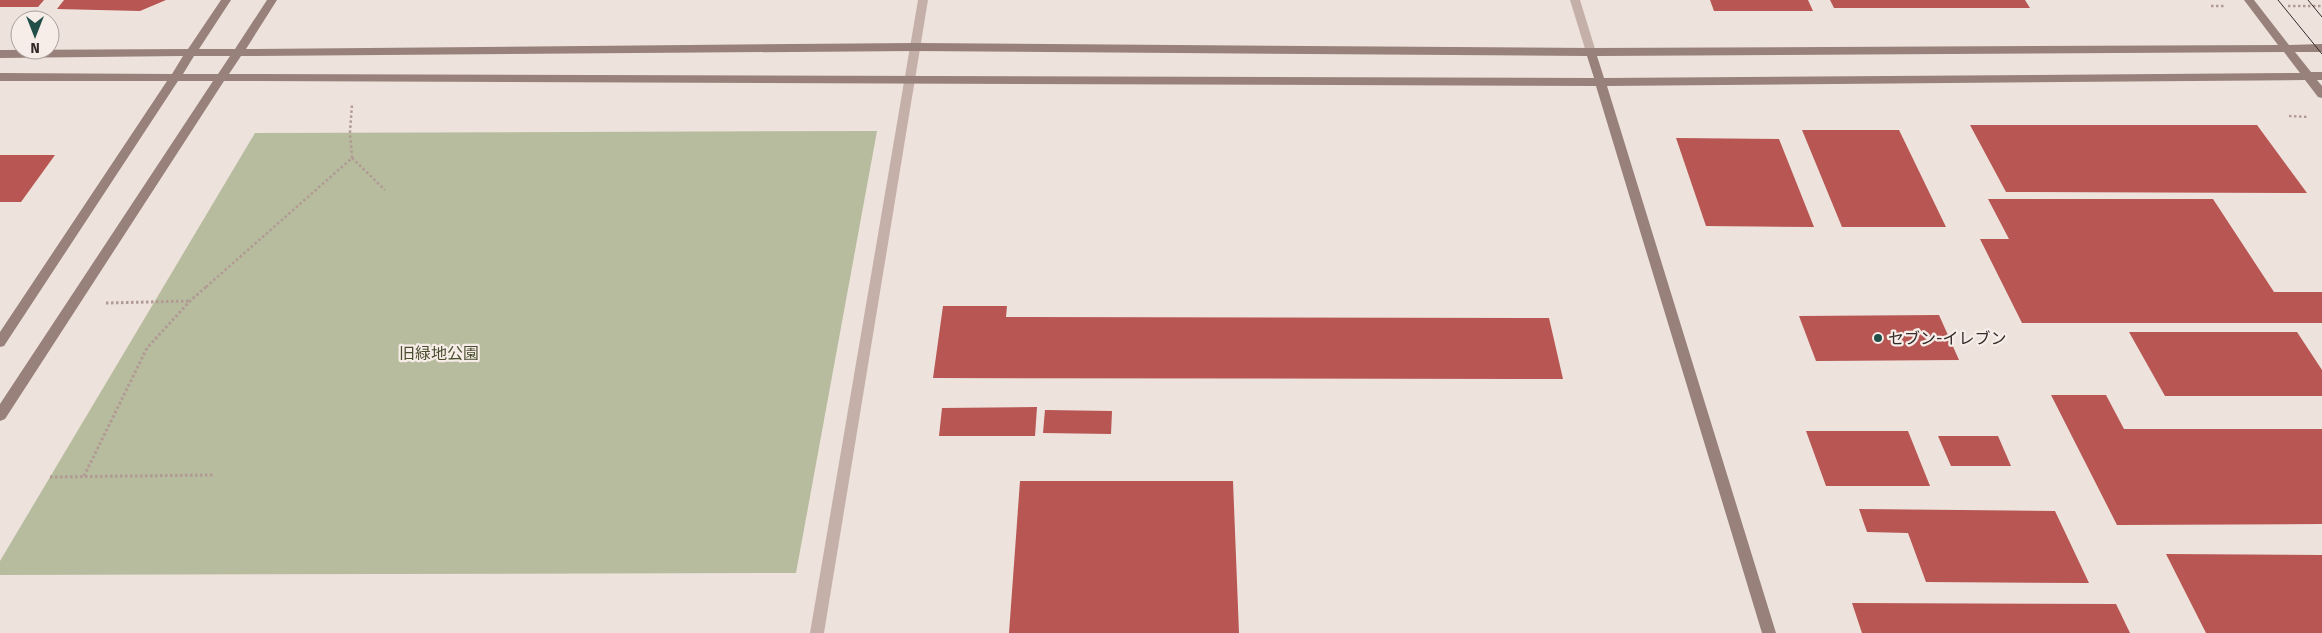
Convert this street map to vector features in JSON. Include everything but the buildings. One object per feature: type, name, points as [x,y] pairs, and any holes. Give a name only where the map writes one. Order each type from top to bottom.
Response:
[{"type":"street","points":[[0,342],[226,0]]},
{"type":"street","points":[[0,415],[272,0]]},
{"type":"street","points":[[817,633],[908,79],[923,0]]},
{"type":"street","points":[[1574,0],[1769,633]]},
{"type":"street","points":[[2248,0],[2322,94]]},
{"type":"street","points":[[0,54],[915,47],[1591,52],[2322,48]]},
{"type":"street","points":[[0,77],[1600,82],[2322,76]]},
{"type":"path","points":[[352,103],[350,132],[352,158],[385,190]]},
{"type":"path","points":[[2289,116],[2314,117]]},
{"type":"path","points":[[84,476],[147,348],[190,301],[352,158]]},
{"type":"path","points":[[105,303],[190,301]]},
{"type":"path","points":[[50,476],[213,475]]},
{"type":"green space","name":"旧緑地公園","points":[[877,131],[796,573],[0,575],[0,561],[255,133]]},
{"type":"tram line","points":[[2278,0],[2322,54]]},
{"type":"tram line","points":[[2308,0],[2322,17]]},
{"type":"place","name":"セブン-イレブン","points":[[1878,338]]}]
